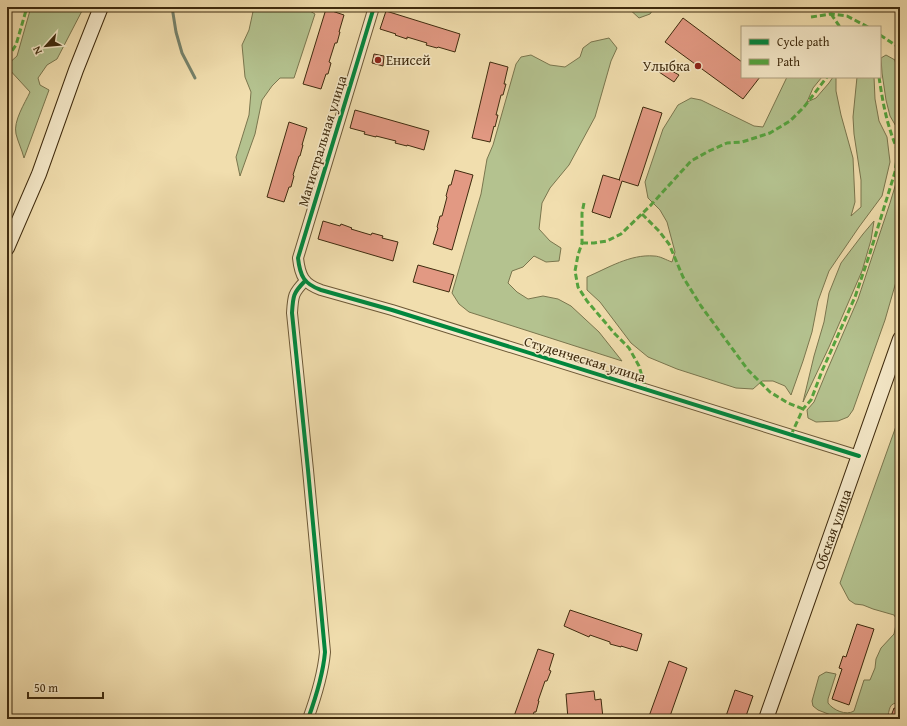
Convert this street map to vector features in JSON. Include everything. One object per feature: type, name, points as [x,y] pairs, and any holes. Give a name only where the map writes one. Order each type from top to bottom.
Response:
[{"type":"street","points":[[7,248],[39,174],[76,70],[101,7]]},
{"type":"street","name":"Магистральная улица","points":[[305,281],[299,269],[298,258],[374,7]]},
{"type":"street","points":[[305,281],[296,290],[293,300],[292,313],[325,652],[324,665],[319,687],[308,719]]},
{"type":"street","name":"Студенческая улица","points":[[305,281],[314,288],[399,312],[859,456]]},
{"type":"street","name":"Обская улица","points":[[766,719],[900,339]]},
{"type":"green space","points":[[31,7],[84,7],[57,59],[47,65],[38,78],[40,85],[49,90],[24,158],[16,134],[16,124],[30,92],[7,67],[7,65],[17,56]]},
{"type":"green space","points":[[254,7],[303,7],[315,14],[294,78],[280,78],[262,100],[255,134],[240,176],[236,157],[249,115],[251,92],[245,77],[242,45],[249,30]]},
{"type":"green space","points":[[627,7],[655,7],[650,14],[639,18]]},
{"type":"green space","points":[[609,38],[617,48],[611,61],[595,117],[569,165],[550,188],[542,203],[539,229],[550,241],[561,248],[559,261],[546,262],[534,256],[523,267],[512,271],[508,283],[517,292],[528,299],[543,296],[558,299],[571,306],[599,332],[622,361],[469,312],[459,304],[452,293],[481,194],[487,159],[493,145],[516,64],[521,57],[531,55],[550,65],[565,67],[580,57],[583,48],[591,42]]},
{"type":"green space","points":[[886,55],[895,60],[900,79],[900,99],[896,114],[897,128],[890,116],[886,100],[881,58]]},
{"type":"green space","points":[[787,78],[821,78],[813,88],[807,102],[816,98],[832,78],[836,78],[836,91],[841,115],[853,158],[855,202],[851,216],[861,207],[861,180],[853,117],[857,78],[874,78],[875,99],[879,121],[887,137],[890,162],[882,196],[829,271],[818,301],[812,332],[791,395],[785,386],[773,381],[762,381],[753,389],[736,388],[677,369],[648,357],[631,343],[600,302],[587,290],[587,277],[628,259],[654,256],[661,257],[672,262],[675,252],[667,222],[660,210],[648,198],[645,182],[663,129],[678,105],[691,98],[701,100],[754,126],[763,127]]},
{"type":"green space","points":[[900,166],[900,268],[885,320],[853,410],[848,417],[838,421],[816,422],[808,418],[807,410],[814,402],[858,299],[890,203]]},
{"type":"green space","points":[[874,221],[871,240],[862,271],[803,402],[824,322],[829,293],[841,263]]},
{"type":"green space","points":[[900,415],[900,703],[891,705],[887,719],[841,719],[818,710],[813,706],[812,701],[819,676],[826,672],[836,674],[828,703],[840,712],[847,713],[854,711],[864,680],[870,680],[875,668],[876,659],[881,648],[894,634],[897,620],[894,615],[863,605],[855,604],[849,600],[840,583]]},
{"type":"building","points":[[326,9],[344,15],[337,43],[335,43],[329,62],[331,63],[328,74],[326,74],[321,89],[303,84]]},
{"type":"building","points":[[386,11],[460,34],[455,52],[426,45],[427,43],[407,37],[407,39],[380,29]]},
{"type":"building","points":[[683,18],[741,61],[741,78],[759,78],[743,99],[665,42]]},
{"type":"building","name":"Енисей","points":[[374,54],[384,56],[383,66],[372,63]]},
{"type":"building","points":[[490,62],[508,67],[504,84],[506,84],[503,95],[501,95],[496,115],[498,115],[490,142],[472,138]]},
{"type":"building","points":[[663,66],[679,75],[674,82],[659,72]]},
{"type":"building","points":[[643,107],[662,113],[638,186],[622,181],[610,218],[592,212],[603,175],[619,180]]},
{"type":"building","points":[[355,110],[429,131],[424,150],[395,143],[396,141],[364,134],[365,132],[350,128]]},
{"type":"building","points":[[289,122],[307,128],[300,156],[293,175],[291,187],[289,187],[284,202],[267,197]]},
{"type":"building","points":[[455,170],[473,175],[452,250],[433,244],[440,216],[442,216],[449,185],[451,185]]},
{"type":"building","points":[[323,221],[340,226],[341,224],[352,228],[351,229],[371,235],[372,233],[383,236],[382,238],[398,242],[393,261],[318,239]]},
{"type":"building","points":[[418,265],[454,275],[449,292],[413,282]]},
{"type":"building","points":[[570,610],[642,634],[637,651],[610,644],[610,642],[590,635],[589,637],[564,626]]},
{"type":"building","points":[[857,624],[874,629],[849,705],[832,699],[842,669],[839,668],[843,656],[846,657]]},
{"type":"building","points":[[538,649],[554,654],[549,670],[551,671],[547,681],[545,681],[536,712],[534,712],[532,719],[513,719]]},
{"type":"building","points":[[669,661],[687,668],[669,719],[648,719]]},
{"type":"building","points":[[735,690],[753,696],[745,719],[725,719]]},
{"type":"building","points":[[594,691],[595,700],[601,699],[603,718],[568,719],[566,694]]},
{"type":"building","points":[[894,708],[900,710],[900,719],[890,719]]},
{"type":"waterway","points":[[172,7],[176,32],[182,53],[195,78]]},
{"type":"marked path","points":[[7,58],[16,45],[27,7]]},
{"type":"marked path","points":[[831,14],[839,26]]},
{"type":"marked path","points":[[811,17],[831,14],[847,16],[866,26]]},
{"type":"marked path","points":[[881,36],[900,48]]},
{"type":"marked path","points":[[582,243],[607,241],[621,234],[650,206],[691,161],[727,143],[742,142],[770,133],[790,121],[804,107],[826,78]]},
{"type":"marked path","points":[[879,78],[886,115],[898,151]]},
{"type":"marked path","points":[[791,435],[803,409],[811,400],[822,371],[855,297],[895,172],[900,139]]},
{"type":"marked path","points":[[584,203],[582,213],[582,243],[575,271],[578,287],[587,301],[629,348],[639,366],[646,390]]},
{"type":"marked path","points":[[642,214],[659,231],[669,244],[683,277],[701,306],[748,370],[770,392],[788,403],[803,409]]},
{"type":"cycle path","points":[[374,7],[298,258],[300,270],[307,282],[315,288],[321,290],[392,310],[859,456]]},
{"type":"cycle path","points":[[305,281],[294,295],[292,313],[325,652],[319,686],[308,719]]},
{"type":"place","name":"Енисей","points":[[378,60]]},
{"type":"place","name":"Улыбка","points":[[698,66]]}]
